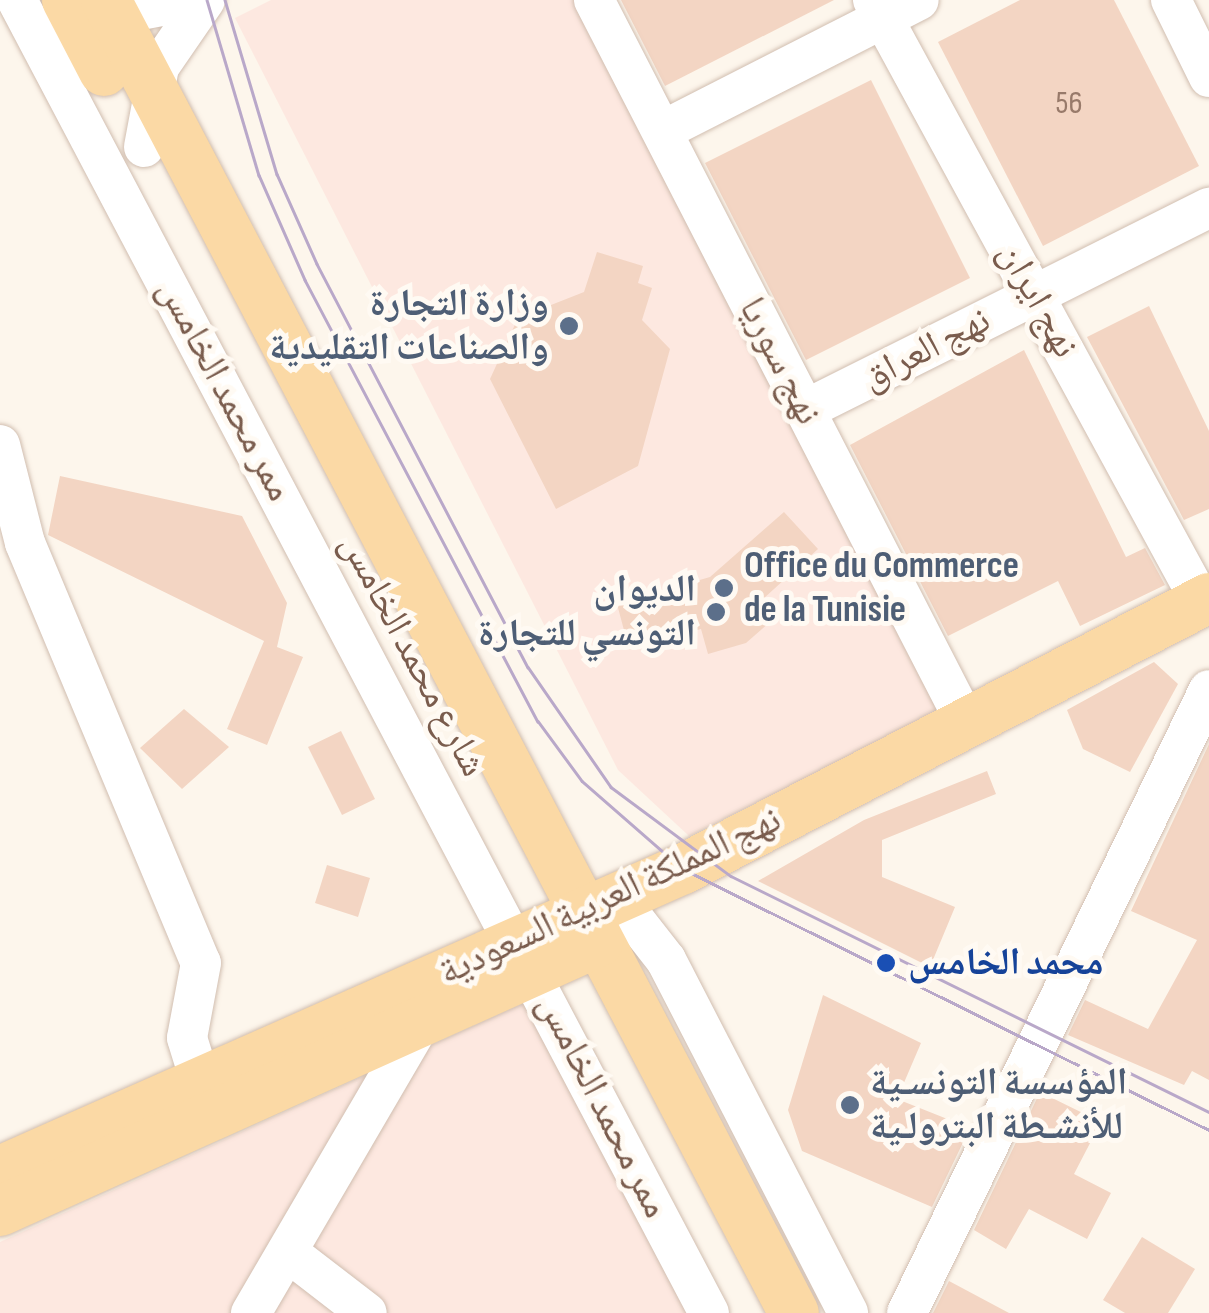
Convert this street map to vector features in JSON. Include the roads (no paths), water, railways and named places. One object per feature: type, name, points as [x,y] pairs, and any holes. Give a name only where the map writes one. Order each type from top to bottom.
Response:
[{"type":"main road","name":"شارع محمد الخامس","points":[[67,0],[568,934],[794,1313]]},
{"type":"main road","name":"شارع محمد الخامس","points":[[126,6],[144,77],[755,1313]]},
{"type":"main road","name":"نهج المملكة العربية السعودية","points":[[0,1211],[418,1026],[568,934],[1205,600]]},
{"type":"main road","name":"نهج المملكة العربية السعودية","points":[[0,1171],[200,1080],[568,934]]},
{"type":"street","name":"ممر محمد الخامس","points":[[17,0],[568,934],[709,1313]]},
{"type":"street","points":[[126,6],[193,0]]},
{"type":"street","points":[[144,147],[144,77],[204,0]]},
{"type":"street","name":"نهج سوريا","points":[[594,0],[966,723]]},
{"type":"street","points":[[662,132],[878,9],[919,0]]},
{"type":"street","points":[[1171,0],[1209,77]]},
{"type":"street","name":"نهج ايران","points":[[878,9],[1205,600]]},
{"type":"street","name":"نهج العراق","points":[[805,410],[1209,208]]},
{"type":"street","points":[[0,445],[25,543],[201,963],[187,1038],[200,1080]]},
{"type":"street","points":[[907,1313],[1209,690]]},
{"type":"street","name":"شارع محمد الخامس","points":[[568,934],[666,960],[848,1313]]},
{"type":"street","points":[[251,1313],[418,1026]]},
{"type":"street","points":[[289,1253],[366,1313]]},
{"type":"tram line","points":[[207,0],[259,175],[305,280],[538,721],[582,781],[683,869],[1209,1130]]},
{"type":"tram line","points":[[225,0],[277,174],[317,264],[528,667],[611,787],[731,876],[1209,1112]]},
{"type":"place","name":"وزارة التجارة والصناعات التقليدية","points":[[569,326]]},
{"type":"place","name":"Office du Commerce de la Tunisie","points":[[724,588]]},
{"type":"place","name":"الديوان التونسي للتجارة","points":[[716,612]]},
{"type":"place","name":"محمد الخامس","points":[[886,963]]},
{"type":"place","name":"المؤسسة التونسـية للأنشـطة البترولـية","points":[[850,1105]]}]
